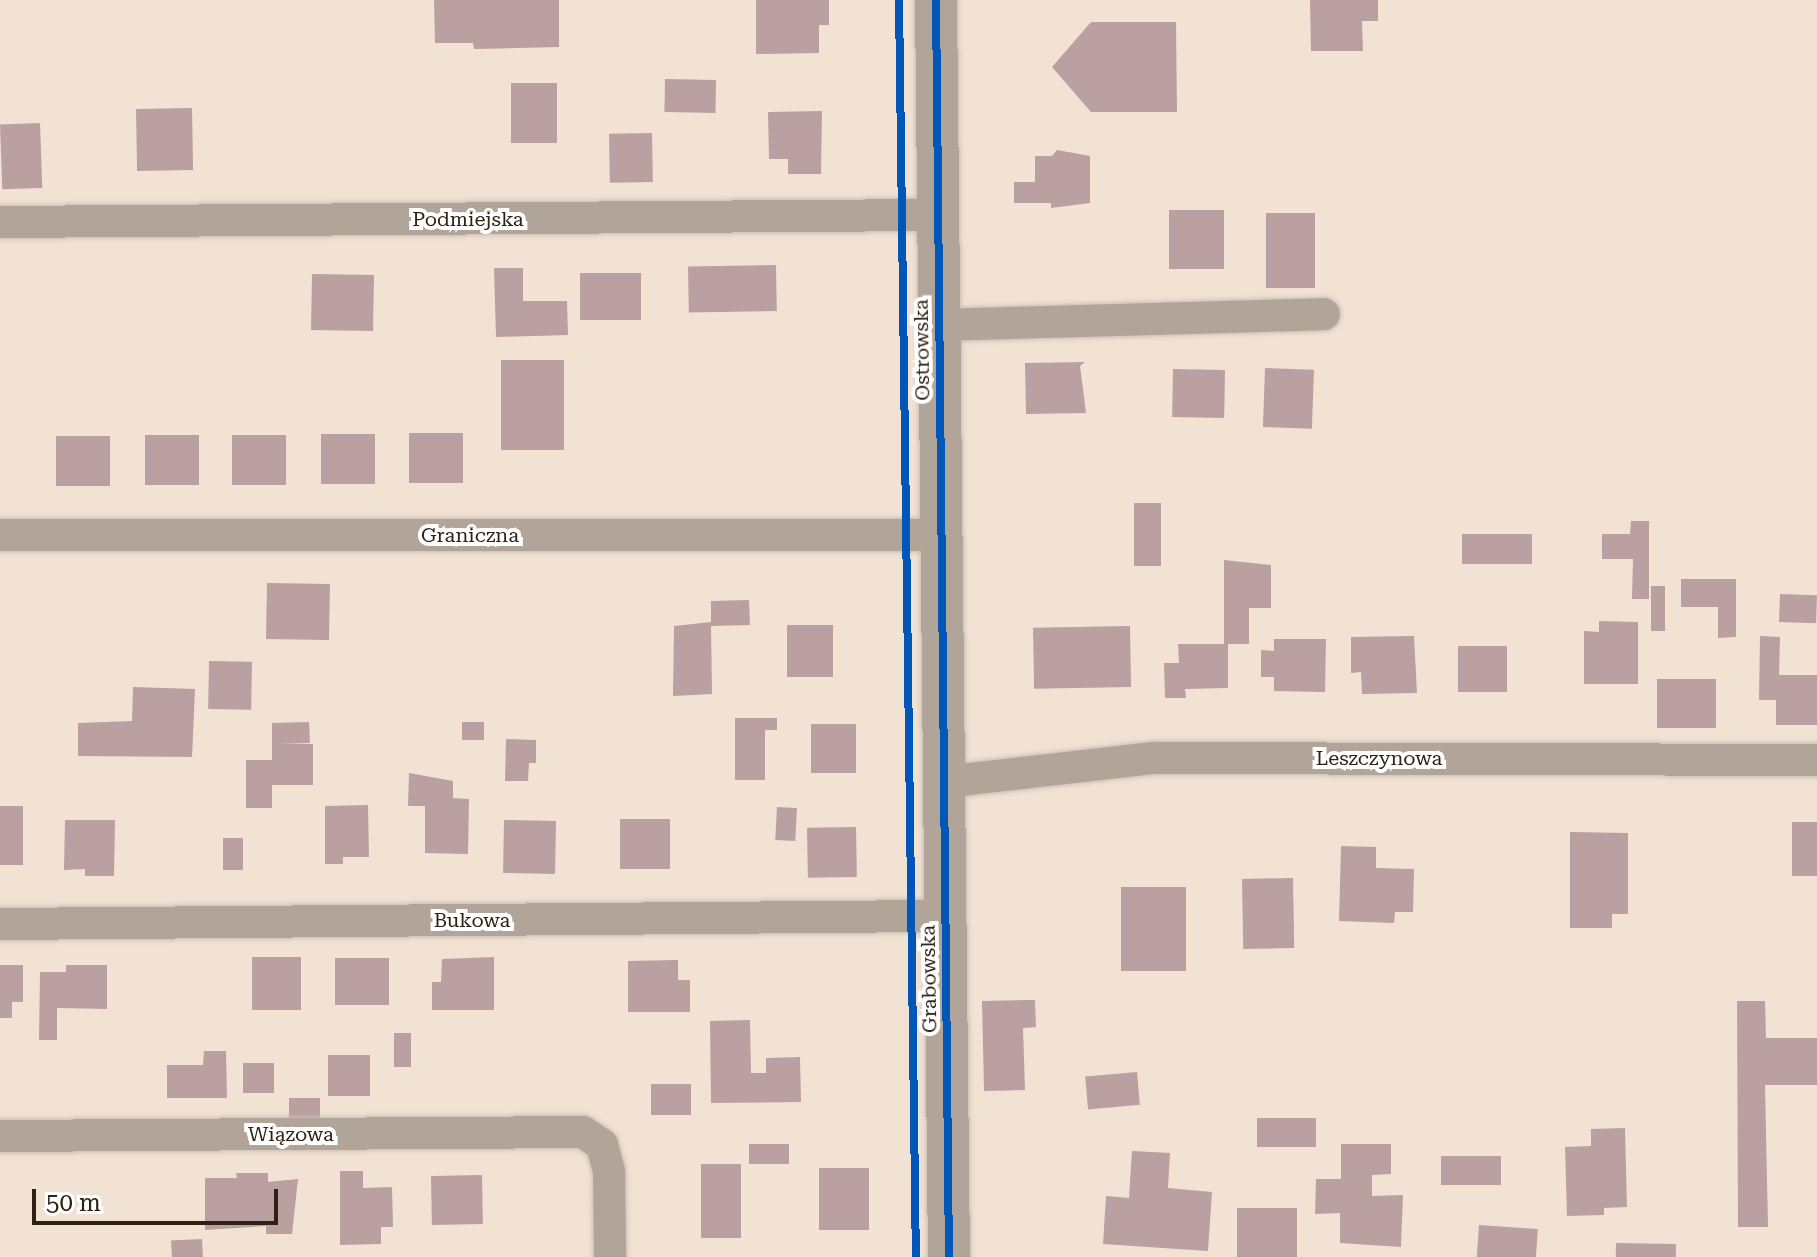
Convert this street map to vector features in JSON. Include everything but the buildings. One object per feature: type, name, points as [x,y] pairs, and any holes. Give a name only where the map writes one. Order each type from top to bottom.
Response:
[{"type":"street","name":"Ostrowska","points":[[936,0],[943,700]]},
{"type":"street","name":"Podmiejska","points":[[0,222],[936,215]]},
{"type":"street","points":[[937,325],[1324,314]]},
{"type":"street","name":"Graniczna","points":[[0,535],[940,535]]},
{"type":"street","name":"Grabowska","points":[[943,700],[949,1257]]},
{"type":"street","name":"Leszczynowa","points":[[943,782],[1154,758],[1817,760]]},
{"type":"street","name":"Bukowa","points":[[0,924],[945,916]]},
{"type":"street","name":"Wiązowa","points":[[0,1136],[583,1132],[602,1145],[609,1172],[610,1257]]},
{"type":"cycle path","points":[[899,0],[916,1257]]},
{"type":"cycle path","points":[[936,0],[949,1257]]}]
